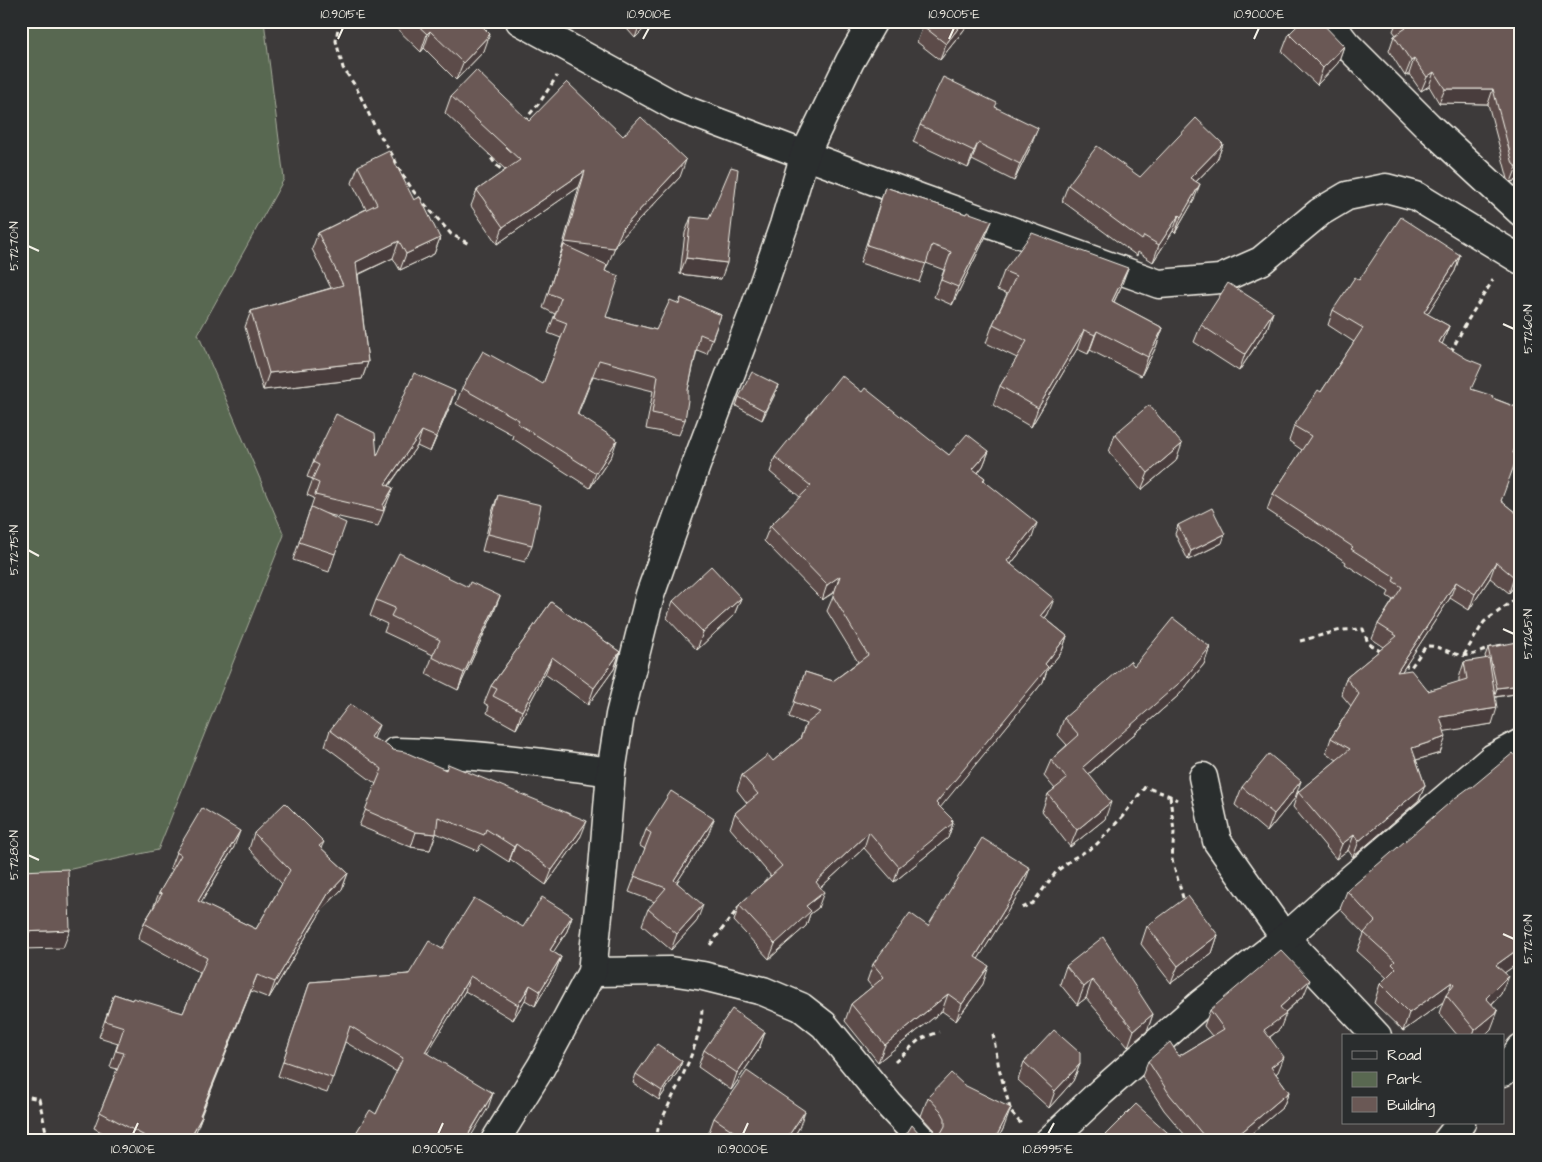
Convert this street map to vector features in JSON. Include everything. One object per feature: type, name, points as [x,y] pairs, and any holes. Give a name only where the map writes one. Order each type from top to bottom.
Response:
[{"type":"street","points":[[520,21],[677,107],[920,198],[1159,284],[1220,278],[1253,265],[1261,261],[1320,212],[1347,196],[1386,188],[1416,196],[1521,260]]},
{"type":"street","points":[[495,1141],[541,1067],[592,972],[611,772],[620,715],[650,595],[730,371],[753,314],[784,225],[805,154],[850,61],[874,21]]},
{"type":"street","points":[[1328,21],[1346,44],[1428,126],[1521,212]]},
{"type":"street","points":[[1038,1135],[1101,1092],[1201,1004],[1285,938],[1493,758],[1521,743]]},
{"type":"street","points":[[395,752],[525,760],[611,772]]},
{"type":"street","points":[[1203,777],[1217,841],[1285,938],[1375,1034]]},
{"type":"street","points":[[592,972],[670,971],[703,976],[763,992],[801,1008],[824,1025],[890,1106],[923,1141]]},
{"type":"street","points":[[1504,1071],[1521,1048]]},
{"type":"street","points":[[1447,1141],[1460,1124]]},
{"type":"path","points":[[339,21],[336,41],[343,68],[356,87],[375,127],[399,169],[414,192],[451,234],[469,244]]},
{"type":"path","points":[[521,125],[540,102],[573,50]]},
{"type":"path","points":[[496,148],[489,155],[496,165],[510,177]]},
{"type":"path","points":[[1450,354],[1466,323],[1495,277]]},
{"type":"path","points":[[1464,655],[1484,622],[1521,595]]},
{"type":"path","points":[[1300,641],[1340,630],[1363,629],[1368,644],[1384,654]]},
{"type":"path","points":[[1399,663],[1411,667],[1426,646],[1435,645],[1464,655],[1497,644],[1513,646]]},
{"type":"path","points":[[1022,908],[1033,903],[1056,872],[1072,859],[1095,846],[1122,818],[1145,787]]},
{"type":"path","points":[[1170,796],[1174,832],[1172,860],[1184,901]]},
{"type":"path","points":[[758,889],[777,868]]},
{"type":"path","points":[[656,1141],[658,1129],[692,1053],[702,1018],[703,976],[708,948],[745,901]]},
{"type":"path","points":[[872,1083],[920,1039],[939,1032]]},
{"type":"path","points":[[993,1034],[1010,1112],[1038,1135]]},
{"type":"path","points":[[21,1095],[39,1098],[48,1141]]},
{"type":"green space","points":[[21,21],[264,21],[284,179],[198,334],[284,535],[158,850],[21,880]]},
{"type":"building","points":[[413,21],[477,21],[490,34],[463,63],[430,31],[427,34]]},
{"type":"building","points":[[926,21],[964,21],[946,44],[923,26]]},
{"type":"building","points":[[1302,21],[1320,21],[1344,46],[1323,68],[1289,34]]},
{"type":"building","points":[[1402,21],[1521,21],[1521,166],[1517,167],[1513,164],[1493,89],[1445,89],[1434,72],[1427,77],[1414,59],[1411,61],[1394,36],[1406,28]]},
{"type":"building","points":[[476,70],[529,121],[567,82],[623,136],[641,117],[686,160],[623,228],[614,248],[565,242],[585,171],[503,227],[477,190],[520,160],[451,96]]},
{"type":"building","points":[[943,77],[997,103],[995,107],[1038,128],[1020,164],[978,143],[974,151],[920,125]]},
{"type":"building","points":[[1196,118],[1223,144],[1190,178],[1200,184],[1181,217],[1179,215],[1159,245],[1144,236],[1142,240],[1068,185],[1097,146],[1140,177]]},
{"type":"building","points":[[389,151],[414,200],[420,197],[440,238],[406,254],[399,241],[356,262],[368,362],[269,373],[251,311],[343,285],[318,233],[377,204],[358,166]]},
{"type":"building","points":[[731,167],[738,169],[727,263],[686,258],[691,217],[709,219]]},
{"type":"building","points":[[885,187],[992,221],[958,287],[941,280],[951,252],[932,245],[926,264],[867,245]]},
{"type":"building","points":[[1401,217],[1460,255],[1424,312],[1449,326],[1439,342],[1467,359],[1482,365],[1471,389],[1493,396],[1492,398],[1521,409],[1521,433],[1513,453],[1518,455],[1501,501],[1521,517],[1521,569],[1514,577],[1496,562],[1475,594],[1456,582],[1397,672],[1411,670],[1428,691],[1467,679],[1464,662],[1489,658],[1497,708],[1440,717],[1446,737],[1412,748],[1425,785],[1359,841],[1354,835],[1342,844],[1298,792],[1350,749],[1331,738],[1359,694],[1346,678],[1397,636],[1378,624],[1402,587],[1393,581],[1395,577],[1351,549],[1353,547],[1273,494],[1311,436],[1294,426],[1318,390],[1321,392],[1363,328],[1333,310],[1355,277],[1359,280]]},
{"type":"building","points":[[1032,233],[1128,268],[1112,301],[1163,328],[1148,357],[1097,331],[1095,335],[1084,330],[1038,408],[1000,386],[1027,341],[993,324],[1016,276],[1004,271]]},
{"type":"building","points":[[564,245],[607,265],[605,271],[619,276],[606,317],[656,330],[670,300],[680,304],[681,298],[721,315],[712,339],[700,334],[688,390],[685,420],[652,413],[658,376],[599,360],[577,414],[617,440],[596,473],[517,423],[519,420],[462,388],[483,351],[543,384],[567,323],[554,318],[561,298],[548,293]]},
{"type":"building","points":[[1228,283],[1273,312],[1245,354],[1201,325]]},
{"type":"building","points":[[752,372],[778,385],[765,411],[739,397]]},
{"type":"building","points":[[414,373],[455,391],[436,437],[422,431],[385,484],[393,488],[383,505],[384,511],[315,495],[319,483],[312,480],[319,465],[313,462],[336,414],[375,433],[377,456]]},
{"type":"building","points":[[841,375],[862,392],[865,388],[949,455],[967,434],[989,451],[973,469],[985,478],[983,480],[1037,523],[1007,561],[1054,599],[1041,615],[1067,636],[1045,664],[1048,667],[936,803],[953,820],[951,821],[953,823],[899,867],[869,832],[816,882],[824,892],[806,906],[811,911],[775,944],[739,905],[782,866],[735,813],[758,794],[742,775],[768,755],[773,761],[800,739],[806,724],[821,712],[794,702],[805,672],[833,681],[868,655],[833,596],[840,576],[827,585],[770,526],[811,486],[775,457]]},
{"type":"building","points":[[1149,405],[1182,444],[1148,473],[1115,434]]},
{"type":"building","points":[[498,495],[541,505],[532,545],[488,534]]},
{"type":"building","points":[[311,507],[346,523],[335,554],[299,542]]},
{"type":"building","points":[[1212,508],[1225,534],[1191,551],[1178,525]]},
{"type":"building","points":[[399,553],[468,587],[470,582],[500,596],[464,673],[432,657],[440,640],[391,616],[395,608],[376,600]]},
{"type":"building","points":[[711,566],[741,598],[703,632],[673,601]]},
{"type":"building","points":[[551,602],[620,652],[594,688],[552,657],[522,711],[493,696],[497,689],[491,686]]},
{"type":"building","points":[[1173,618],[1210,647],[1185,678],[1083,767],[1111,802],[1077,830],[1048,794],[1067,779],[1051,760],[1079,735],[1064,718],[1130,661],[1134,666]]},
{"type":"building","points":[[1517,642],[1521,660],[1521,685],[1497,688],[1488,648]]},
{"type":"building","points":[[350,704],[379,725],[370,737],[388,745],[393,750],[405,752],[446,770],[448,764],[587,821],[552,870],[516,844],[514,847],[486,829],[484,835],[438,817],[436,834],[416,832],[365,810],[382,769],[330,730]]},
{"type":"building","points":[[1513,753],[1521,763],[1521,947],[1496,965],[1508,976],[1486,998],[1498,1011],[1475,1030],[1446,995],[1454,984],[1452,982],[1409,1013],[1380,984],[1396,968],[1392,964],[1395,961],[1364,933],[1375,921],[1347,891],[1455,798],[1472,787]]},
{"type":"building","points":[[1269,754],[1301,781],[1274,814],[1242,787]]},
{"type":"building","points":[[671,791],[714,819],[674,880],[703,905],[677,934],[648,909],[666,888],[634,876],[651,833],[646,830]]},
{"type":"building","points":[[285,803],[324,842],[319,846],[348,873],[328,894],[275,982],[257,975],[200,1115],[202,1116],[191,1136],[202,1141],[154,1141],[100,1112],[124,1053],[116,1051],[124,1027],[105,1021],[114,994],[183,1013],[207,958],[144,923],[162,894],[159,893],[181,855],[176,852],[202,808],[240,831],[198,901],[256,929],[290,870],[254,833]]},
{"type":"building","points":[[982,838],[1030,868],[975,957],[989,966],[962,1004],[948,994],[885,1045],[851,1004],[884,977],[873,964],[910,913],[928,926]]},
{"type":"building","points":[[68,869],[70,930],[21,932],[21,871]]},
{"type":"building","points":[[1188,896],[1218,935],[1178,966],[1147,926]]},
{"type":"building","points":[[542,897],[572,916],[550,950],[561,957],[540,991],[530,985],[518,1005],[470,976],[425,1052],[493,1093],[466,1141],[351,1141],[370,1110],[376,1114],[403,1058],[350,1026],[333,1078],[283,1061],[310,982],[409,974],[429,941],[442,949],[474,898],[523,927]]},
{"type":"building","points":[[1103,937],[1153,1014],[1134,1030],[1092,980],[1084,987],[1066,966]]},
{"type":"building","points":[[1281,950],[1310,980],[1280,1007],[1286,1014],[1264,1030],[1284,1057],[1271,1067],[1289,1092],[1231,1141],[1227,1136],[1221,1141],[1208,1141],[1170,1095],[1148,1061],[1170,1042],[1179,1056],[1224,1029],[1210,1010]]},
{"type":"building","points":[[732,1009],[765,1032],[737,1073],[704,1050]]},
{"type":"building","points":[[1054,1030],[1080,1053],[1080,1064],[1055,1091],[1024,1062]]},
{"type":"building","points":[[657,1044],[682,1061],[662,1091],[636,1074]]},
{"type":"building","points":[[747,1071],[805,1111],[785,1141],[748,1141],[714,1118]]},
{"type":"building","points":[[951,1073],[964,1085],[1011,1108],[994,1141],[902,1141],[912,1125],[919,1133],[926,1137],[934,1137],[941,1133],[945,1126],[945,1118],[928,1097]]},
{"type":"building","points":[[1136,1104],[1177,1141],[1109,1141],[1104,1136]]},
{"type":"building","points":[[21,1135],[45,1140],[45,1141],[21,1141]]}]
